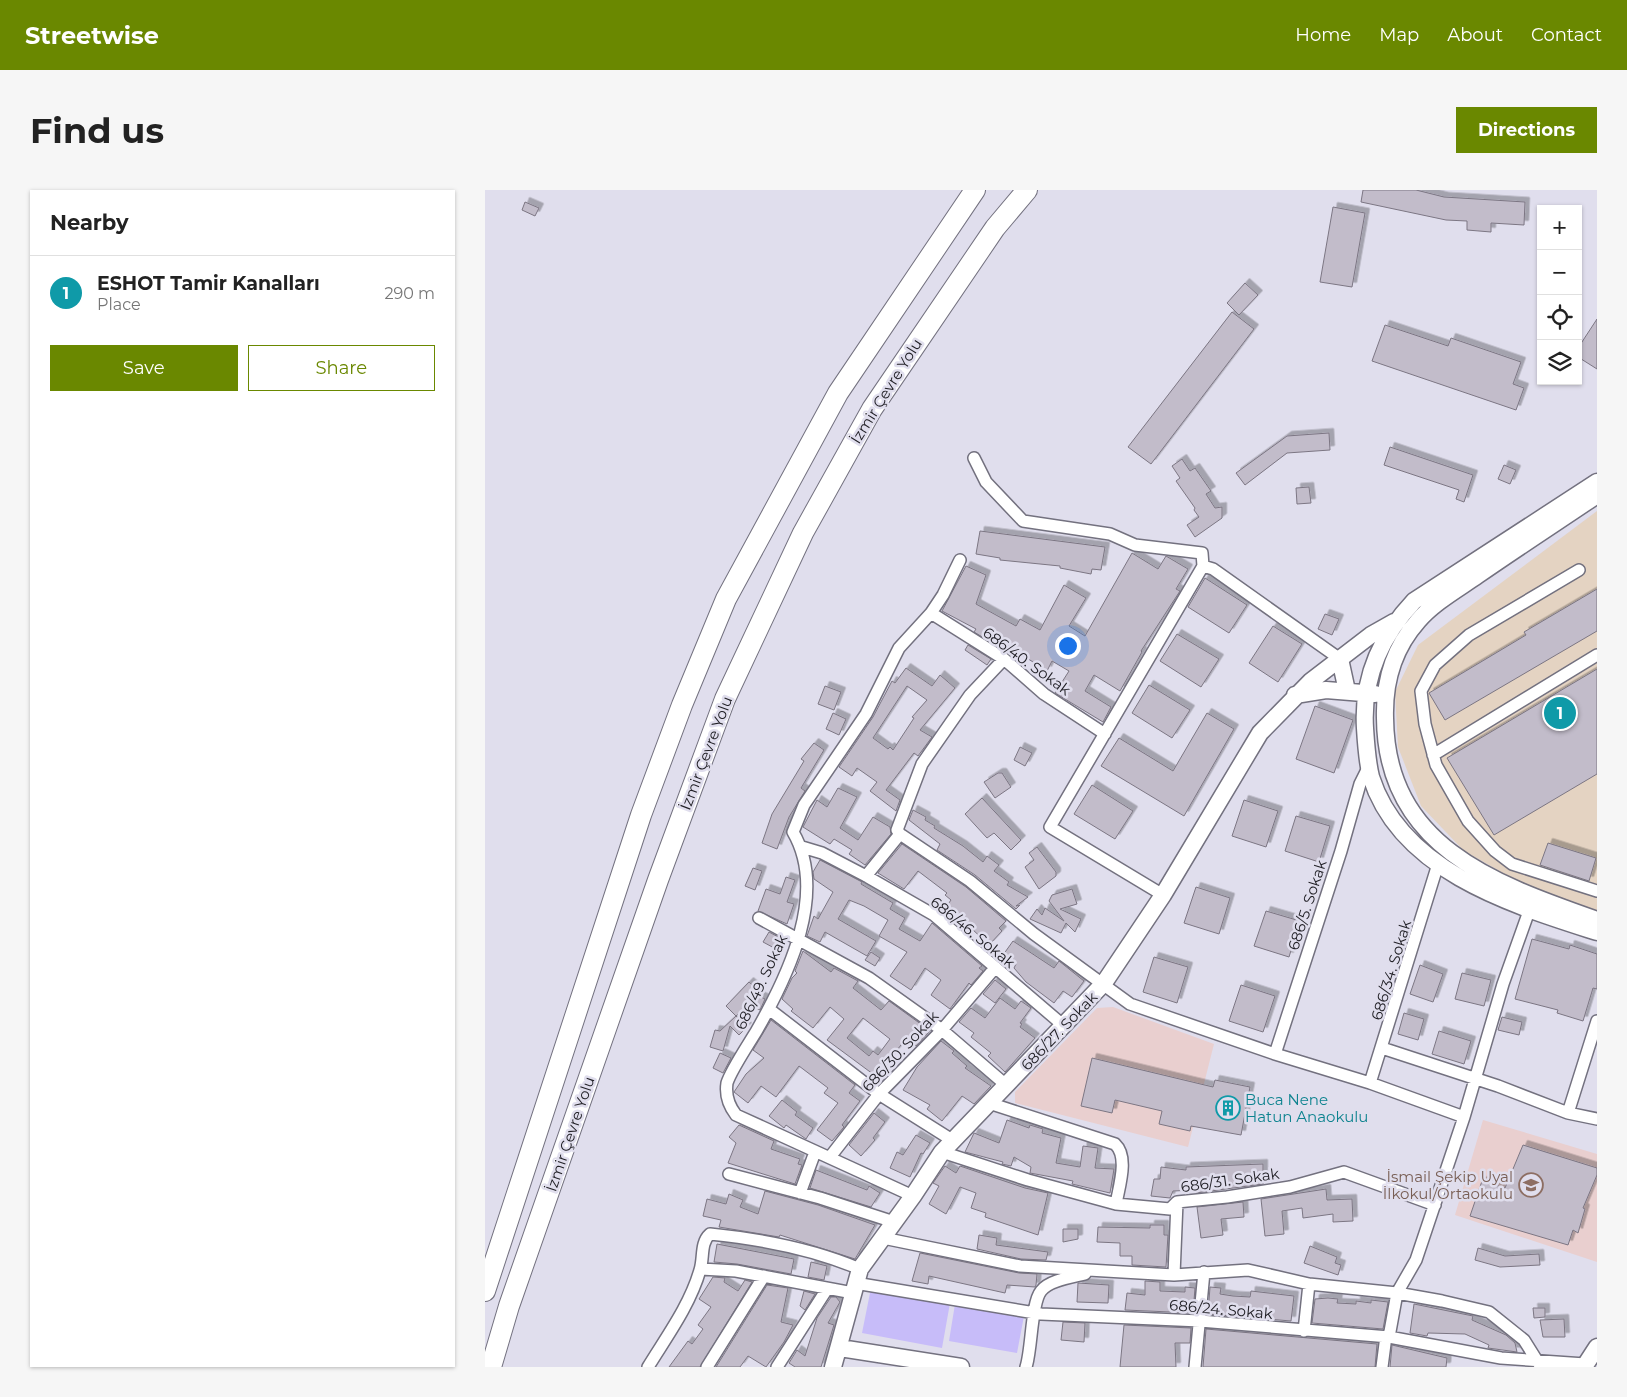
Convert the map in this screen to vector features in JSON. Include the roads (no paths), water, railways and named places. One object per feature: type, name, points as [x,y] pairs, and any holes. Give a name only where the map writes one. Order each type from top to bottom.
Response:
[{"type":"highway","points":[[485,1291],[641,815],[682,705],[726,599],[838,393],[975,190]]},
{"type":"highway","name":"İzmir Çevre Yolu","points":[[491,1367],[509,1306],[658,880],[725,699],[803,533],[871,409],[995,228],[1027,190]]},
{"type":"street","points":[[974,458],[986,482],[1023,521],[1110,534],[1135,545],[1202,553],[1203,566],[1050,827],[1163,896]]},
{"type":"street","points":[[1597,482],[1414,601],[1394,622],[1385,655],[1365,693],[1364,714],[1371,777],[1385,807],[1407,836],[1439,864],[1479,887],[1529,911],[1597,932]]},
{"type":"street","points":[[1597,495],[1451,594],[1418,620],[1385,655],[1384,695],[1388,758],[1397,789],[1417,821],[1448,851],[1489,878],[1533,898],[1597,920]]},
{"type":"street","name":"686/49. Sokak","points":[[913,1196],[736,1115],[728,1104],[727,1083],[769,1009],[799,940],[808,888],[802,847],[793,832],[803,804],[866,714],[899,648],[931,613],[943,595],[960,560]]},
{"type":"street","points":[[1203,566],[1213,569],[1340,659],[1347,691]]},
{"type":"street","points":[[1579,570],[1469,635],[1435,665],[1421,691],[1425,724],[1436,765],[1467,821],[1495,851],[1512,864],[1597,891]]},
{"type":"street","name":"686/40. Sokak","points":[[931,613],[1004,659],[1044,694],[1105,734]]},
{"type":"street","name":"686/27. Sokak","points":[[833,1367],[840,1348],[856,1282],[883,1238],[947,1146],[1104,983],[1163,896],[1260,733],[1295,694],[1371,635],[1394,622]]},
{"type":"street","points":[[1354,649],[1366,648],[1385,655]]},
{"type":"street","points":[[1433,755],[1597,655]]},
{"type":"street","points":[[1004,659],[970,695],[922,764],[897,830],[900,834],[970,881],[1034,934],[1104,983],[1130,1004],[1275,1054],[1370,1083],[1464,1118]]},
{"type":"street","points":[[1295,694],[1326,690],[1384,695]]},
{"type":"street","name":"686/5. Sokak","points":[[1275,1054],[1361,784],[1369,766]]},
{"type":"street","points":[[866,876],[900,834]]},
{"type":"street","name":"686/46. Sokak","points":[[802,847],[822,853],[934,915],[994,969],[1064,1026]]},
{"type":"street","name":"686/34. Sokak","points":[[1370,1083],[1439,864]]},
{"type":"street","points":[[1382,1367],[1397,1293],[1416,1260],[1464,1118],[1503,984],[1529,911]]},
{"type":"street","points":[[759,918],[869,978],[942,1030],[1006,1085]]},
{"type":"street","name":"686/30. Sokak","points":[[830,1157],[879,1094],[942,1030],[994,969]]},
{"type":"street","name":"686/31. Sokak","points":[[769,1009],[947,1146],[1028,1180],[1116,1204],[1170,1209],[1177,1202],[1227,1197],[1290,1186],[1344,1172],[1435,1205]]},
{"type":"street","points":[[1568,1113],[1597,1022]]},
{"type":"street","points":[[1382,1048],[1475,1078],[1568,1113],[1597,1118]]},
{"type":"street","points":[[989,1103],[1115,1144],[1121,1150],[1123,1159],[1116,1204]]},
{"type":"street","points":[[800,1193],[815,1152]]},
{"type":"street","points":[[729,1174],[800,1193],[894,1222]]},
{"type":"street","points":[[1174,1275],[1177,1202]]},
{"type":"street","points":[[648,1367],[689,1299],[701,1269],[705,1239],[709,1234],[808,1251],[837,1259],[856,1282],[827,1289],[736,1271],[701,1269]]},
{"type":"street","points":[[883,1238],[1020,1266],[1094,1272],[1174,1275],[1248,1270],[1309,1284],[1397,1293],[1442,1301],[1489,1312],[1523,1340],[1539,1363]]},
{"type":"street","points":[[1026,1367],[1035,1313],[1041,1291],[1069,1278],[1094,1272]]},
{"type":"street","points":[[1195,1367],[1204,1272]]},
{"type":"street","points":[[707,1367],[764,1276]]},
{"type":"street","name":"686/24. Sokak","points":[[856,1282],[1035,1313],[1199,1321],[1304,1331],[1388,1336],[1501,1358],[1539,1363],[1591,1366]]},
{"type":"street","points":[[1304,1331],[1309,1284]]},
{"type":"street","points":[[777,1367],[827,1289]]},
{"type":"street","points":[[1591,1366],[1597,1347]]},
{"type":"street","points":[[840,1348],[917,1364],[961,1367]]},
{"type":"place","name":"ESHOT Tamir Kanalları","points":[[1560,713]]},
{"type":"place","name":"Buca Nene Hatun Anaokulu","points":[[1228,1108]]},
{"type":"place","name":"İsmail Şekip Uyal İlkokul/Ortaokulu","points":[[1531,1185]]}]
